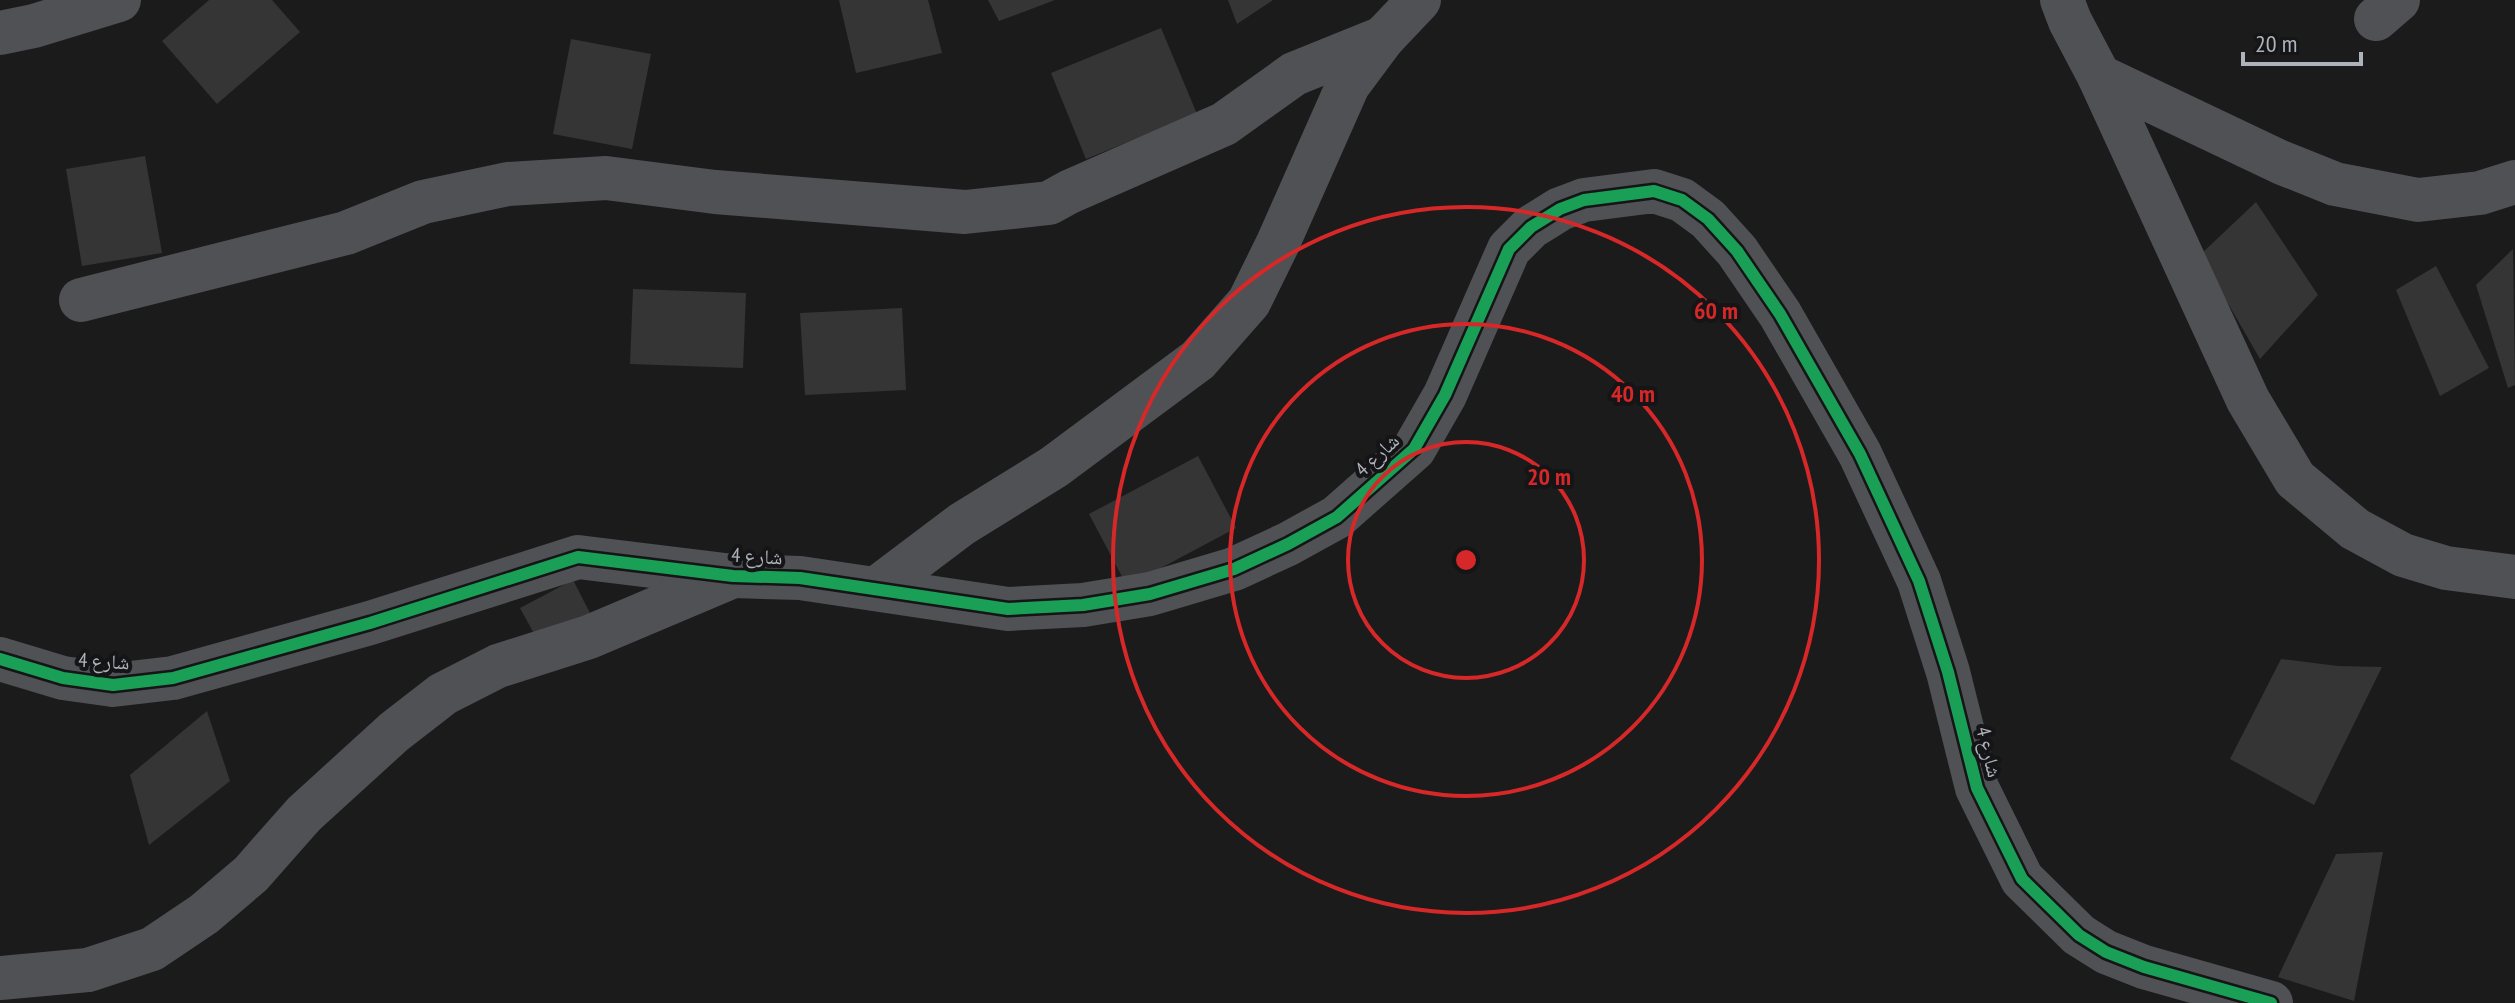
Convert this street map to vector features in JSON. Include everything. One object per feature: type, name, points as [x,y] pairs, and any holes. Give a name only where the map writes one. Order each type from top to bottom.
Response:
[{"type":"street","points":[[0,33],[119,0]]},
{"type":"street","points":[[877,588],[962,524],[1054,467],[1198,360],[1249,302],[1285,229],[1348,85],[1383,38],[1419,0]]},
{"type":"street","points":[[2056,7],[2099,76],[2248,400],[2295,479],[2355,529],[2403,555],[2446,568],[2515,577]]},
{"type":"street","points":[[81,300],[346,233],[423,202],[508,184],[606,178],[715,192],[965,212],[1049,203],[1224,124],[1294,74],[1383,38]]},
{"type":"street","points":[[2099,76],[2280,162],[2335,184],[2418,200],[2480,193],[2515,182]]},
{"type":"street","name":"شارع 4","points":[[0,659],[63,678],[113,685],[173,678],[355,627],[578,557],[733,576],[800,578],[1008,609],[1083,605],[1150,594],[1234,569],[1337,517],[1414,449],[1445,395],[1509,249],[1531,227],[1560,209],[1584,200],[1654,191],[1682,200],[1708,219],[1737,251],[1780,314],[1860,454],[1919,581],[1948,672],[1977,788],[2022,879],[2079,935],[2106,952],[2144,967],[2271,1003]]},
{"type":"street","points":[[0,978],[88,970],[152,949],[204,914],[251,874],[304,814],[394,732],[443,694],[498,666],[589,637],[733,576]]},
{"type":"building","points":[[209,0],[272,0],[300,32],[217,104],[162,41]]},
{"type":"building","points":[[839,0],[928,0],[942,53],[856,73]]},
{"type":"building","points":[[988,0],[1055,0],[999,21]]},
{"type":"building","points":[[1228,0],[1273,0],[1237,24]]},
{"type":"building","points":[[1161,28],[1197,114],[1086,159],[1051,73]]},
{"type":"building","points":[[571,39],[651,54],[632,149],[553,134]]},
{"type":"building","points":[[145,156],[162,253],[82,266],[66,169]]},
{"type":"building","points":[[2256,202],[2318,295],[2260,359],[2200,255]]},
{"type":"building","points":[[2513,249],[2515,385],[2508,388],[2476,285]]},
{"type":"building","points":[[2436,266],[2489,368],[2440,396],[2396,290]]},
{"type":"building","points":[[633,289],[746,293],[743,368],[630,364]]},
{"type":"building","points":[[902,308],[906,390],[805,395],[800,313]]},
{"type":"building","points":[[1198,456],[1236,528],[1127,586],[1089,514]]},
{"type":"building","points":[[573,580],[590,613],[538,641],[520,608]]},
{"type":"building","points":[[2281,659],[2338,666],[2382,667],[2314,805],[2230,759]]},
{"type":"building","points":[[207,711],[230,781],[149,845],[130,775]]},
{"type":"building","points":[[2383,852],[2354,1001],[2278,977],[2336,854]]},
{"type":"cycle path","points":[[0,659],[63,678],[113,685],[173,678],[370,623],[578,557],[733,576],[800,578],[1008,609],[1083,605],[1150,594],[1234,569],[1337,517],[1414,449],[1445,395],[1509,249],[1531,227],[1560,209],[1584,200],[1654,191],[1682,200],[1708,219],[1737,251],[1780,314],[1860,454],[1919,581],[1948,672],[1977,788],[2022,879],[2079,935],[2106,952],[2144,967],[2271,1003]]}]
